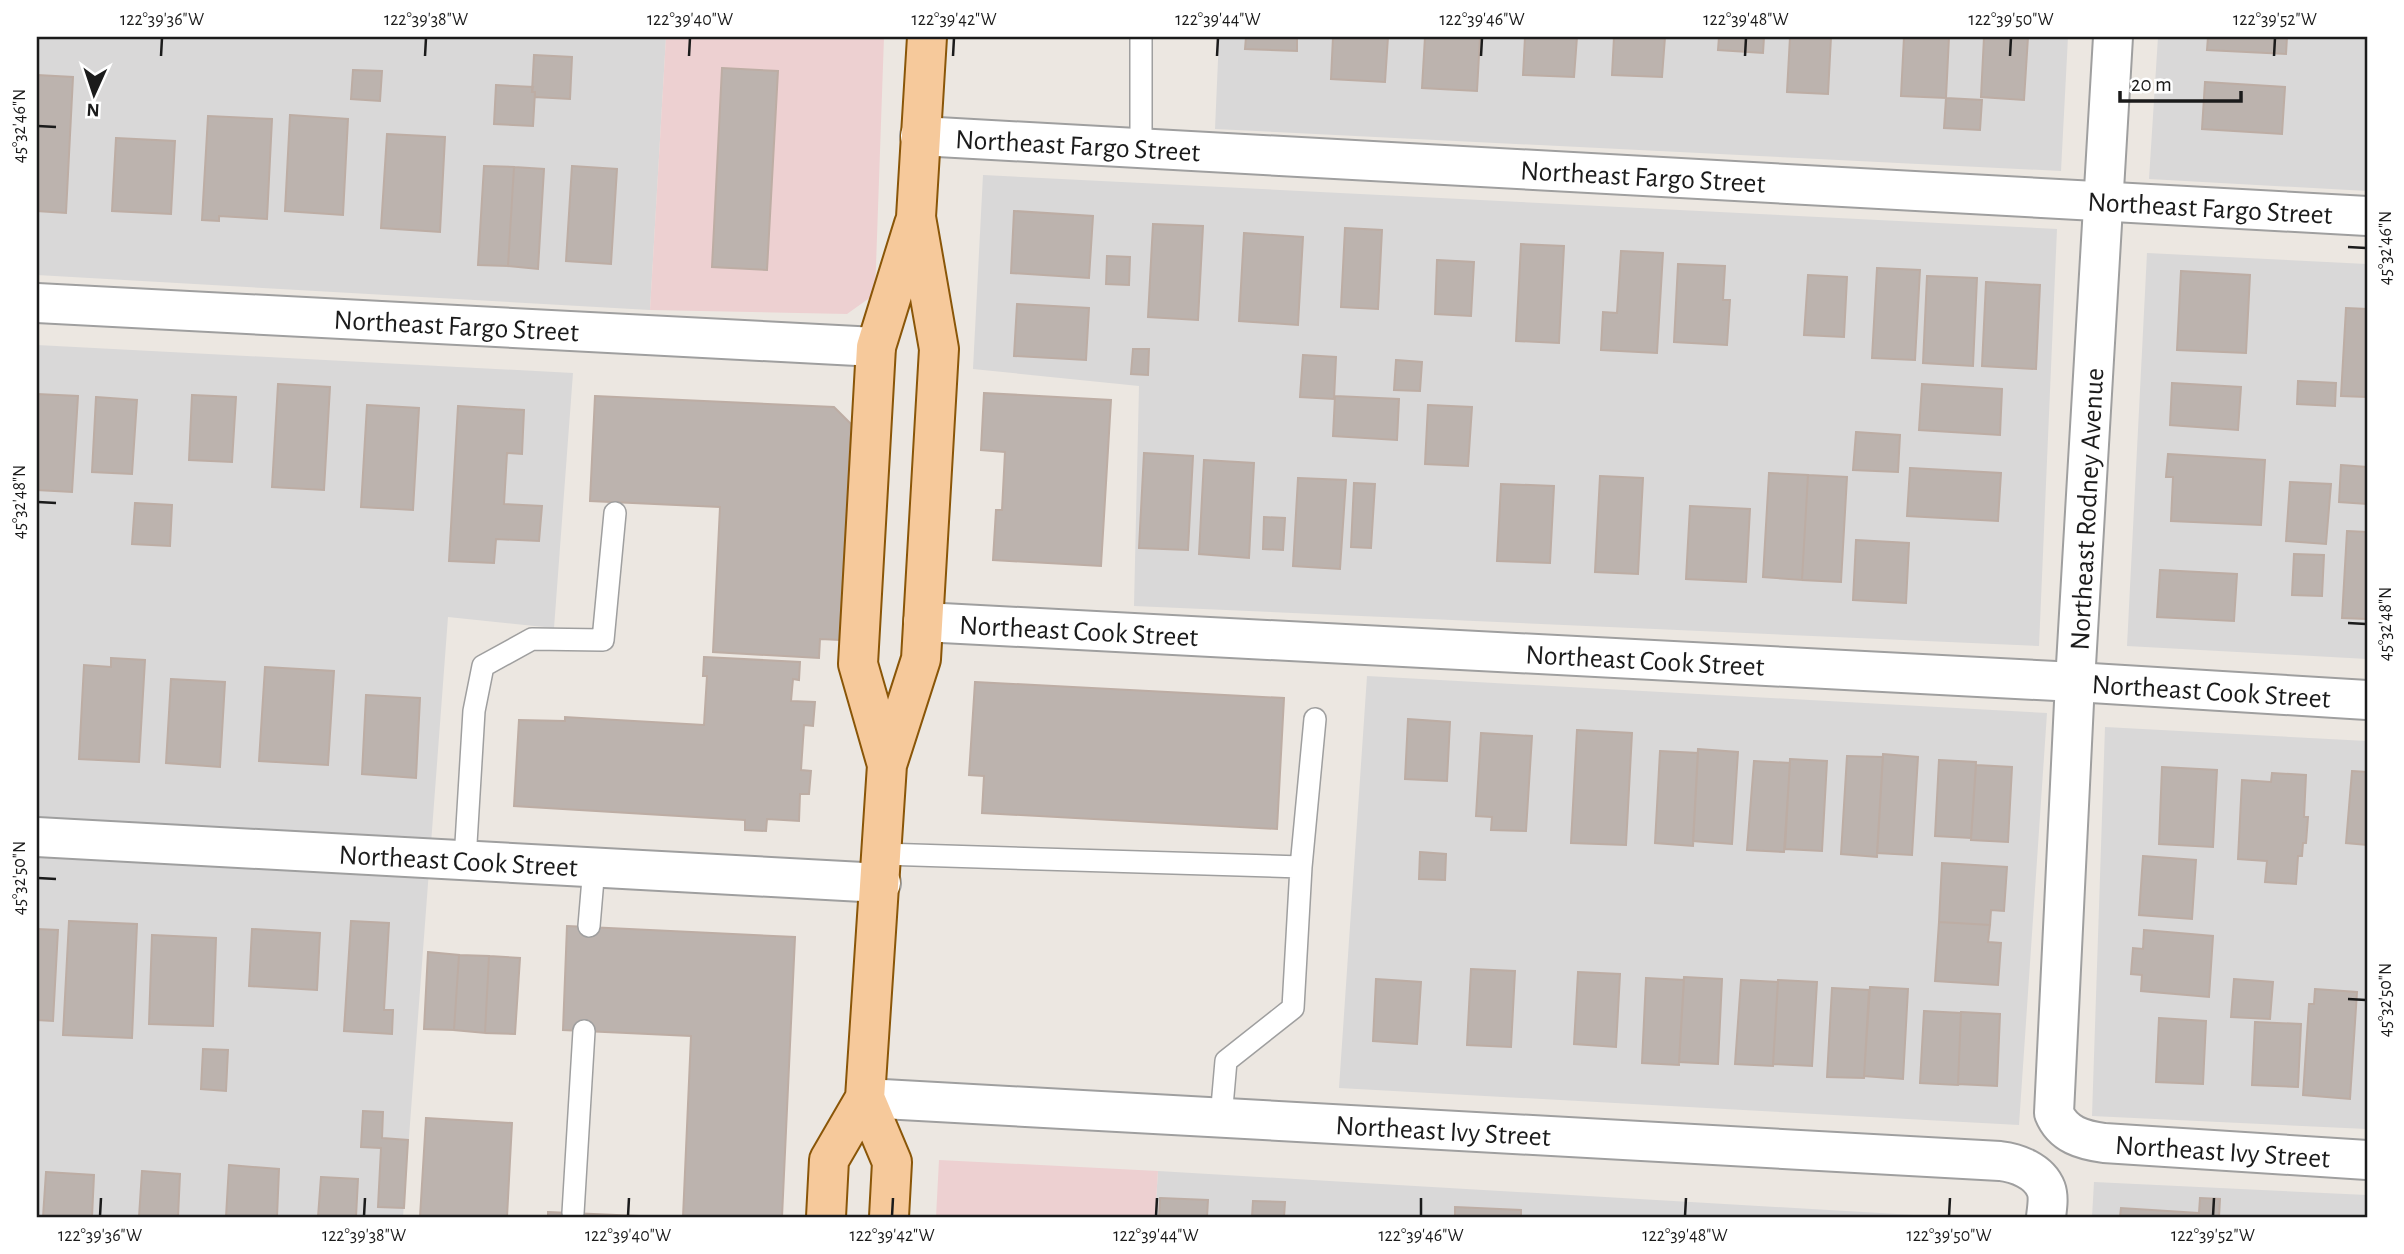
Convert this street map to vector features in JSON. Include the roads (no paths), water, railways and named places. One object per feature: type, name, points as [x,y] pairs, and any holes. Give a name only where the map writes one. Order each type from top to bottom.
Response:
[{"type":"main road","points":[[826,1217],[829,1160],[865,1098],[887,765],[921,659],[939,349],[916,217],[927,37]]},
{"type":"main road","points":[[887,765],[858,664],[876,347],[916,217]]},
{"type":"main road","points":[[865,1098],[892,1161],[889,1217]]},
{"type":"street","name":"Northeast Rodney Avenue","points":[[2079,1138],[2061,1125],[2054,1114],[2053,1105],[2113,37]]},
{"type":"street","name":"Northeast Fargo Street","points":[[920,136],[2367,216]]},
{"type":"street","name":"Northeast Fargo Street","points":[[37,303],[876,347]]},
{"type":"street","name":"Northeast Cook Street","points":[[923,622],[2075,682],[2367,700]]},
{"type":"street","name":"Northeast Cook Street","points":[[37,837],[594,867],[882,868]]},
{"type":"street","name":"Northeast Ivy Street","points":[[865,1098],[2011,1162],[2032,1173],[2046,1189],[2046,1217]]},
{"type":"street","name":"Northeast Ivy Street","points":[[2079,1138],[2104,1143],[2367,1160]]},
{"type":"lane","points":[[1141,37],[1141,148]]},
{"type":"lane","points":[[465,860],[474,711],[483,666],[532,639],[603,640],[615,513]]},
{"type":"lane","points":[[1221,1118],[1226,1061],[1293,1008],[1301,867],[1315,719]]},
{"type":"lane","points":[[589,926],[594,867]]},
{"type":"lane","points":[[882,868],[1301,867]]},
{"type":"lane","points":[[573,1213],[584,1031]]}]
